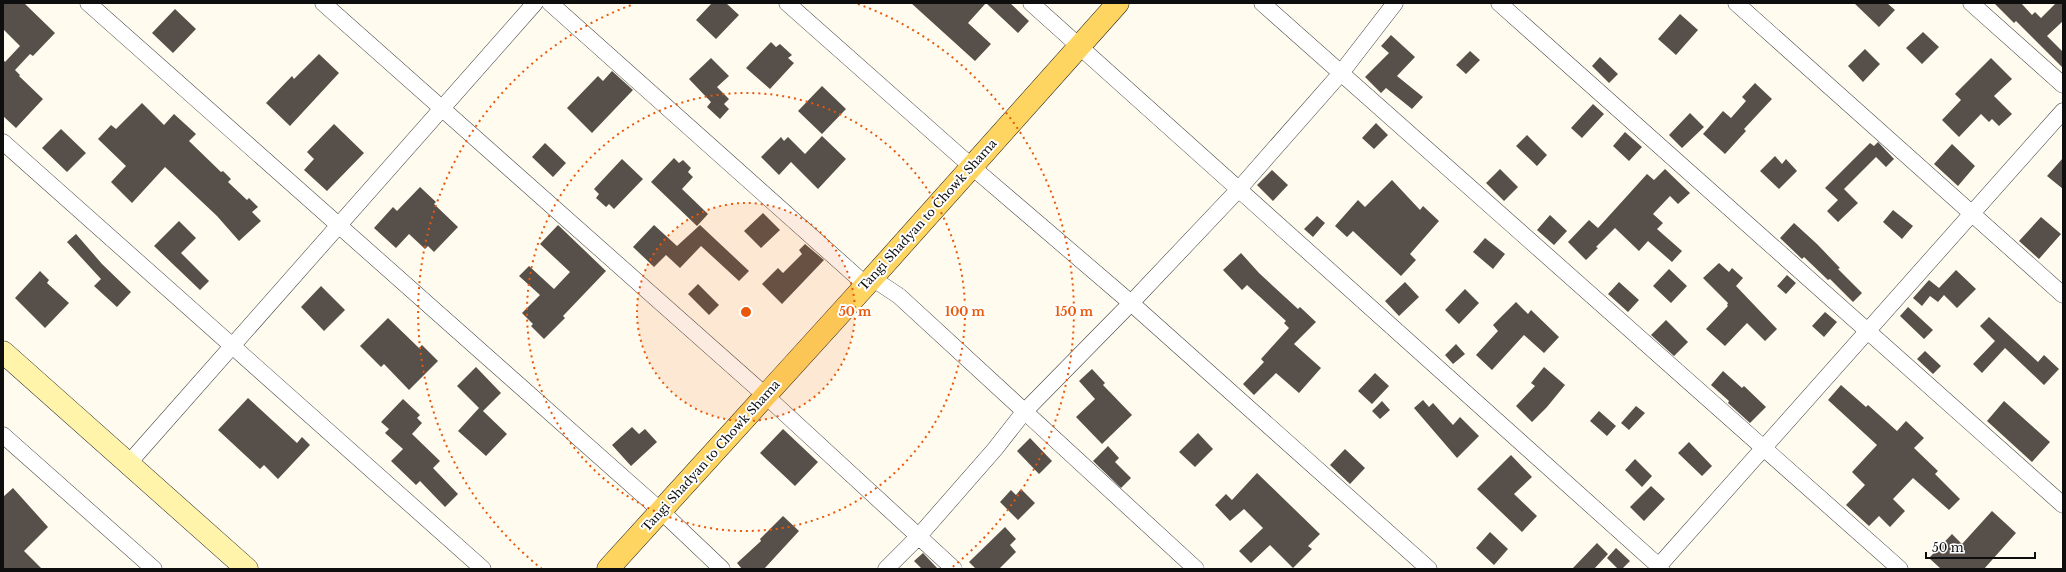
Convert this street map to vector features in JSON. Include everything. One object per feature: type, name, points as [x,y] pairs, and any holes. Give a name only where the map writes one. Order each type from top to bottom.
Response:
[{"type":"main road","name":"Tangi Shadyan to Chowk Shama","points":[[608,569],[869,282],[1118,3]]},
{"type":"main road","points":[[3,352],[247,569]]},
{"type":"street","points":[[88,3],[661,511],[722,569]]},
{"type":"street","points":[[324,3],[766,396],[954,569]]},
{"type":"street","points":[[128,464],[535,3]]},
{"type":"street","points":[[550,3],[869,282],[899,296],[1196,569]]},
{"type":"street","points":[[787,3],[971,166],[1131,303],[1429,569]]},
{"type":"street","points":[[1031,3],[1239,188],[1659,568],[2063,111]]},
{"type":"street","points":[[1262,3],[1900,569]]},
{"type":"street","points":[[886,569],[918,536],[995,449],[1024,412],[1131,303],[1239,188],[1341,73],[1395,3]]},
{"type":"street","points":[[1499,3],[2063,506]]},
{"type":"street","points":[[1736,3],[2063,295]]},
{"type":"street","points":[[1971,3],[2063,85]]},
{"type":"street","points":[[3,142],[483,569]]},
{"type":"street","points":[[3,435],[154,569]]},
{"type":"building","points":[[3,3],[24,3],[55,33],[33,56],[30,54],[15,70],[20,75],[19,76],[43,99],[16,128],[3,116],[3,59],[5,62],[20,46],[3,29]]},
{"type":"building","points":[[712,3],[726,3],[739,15],[716,39],[696,20]]},
{"type":"building","points":[[911,3],[986,3],[968,23],[991,44],[975,61]]},
{"type":"building","points":[[986,3],[1010,3],[1029,21],[1018,33]]},
{"type":"building","points":[[1854,3],[1887,3],[1895,10],[1879,27]]},
{"type":"building","points":[[1994,3],[2021,3],[2032,15],[2035,12],[2041,18],[2056,3],[2063,3],[2063,21],[2047,36],[2063,52],[2063,68],[2016,21],[2014,23]]},
{"type":"building","points":[[175,9],[196,29],[173,53],[152,33]]},
{"type":"building","points":[[1680,14],[1698,30],[1676,55],[1658,39]]},
{"type":"building","points":[[1923,32],[1939,47],[1922,64],[1906,48]]},
{"type":"building","points":[[1391,35],[1415,57],[1397,76],[1423,97],[1412,109],[1386,88],[1381,93],[1365,77],[1389,53],[1381,46]]},
{"type":"building","points":[[771,42],[776,47],[780,44],[792,55],[788,58],[794,63],[770,89],[746,68]]},
{"type":"building","points":[[1865,49],[1880,64],[1863,82],[1848,66]]},
{"type":"building","points":[[1470,51],[1480,60],[1466,74],[1456,65]]},
{"type":"building","points":[[319,54],[339,73],[290,126],[266,103],[292,76],[294,79]]},
{"type":"building","points":[[1600,57],[1618,74],[1609,83],[1592,66]]},
{"type":"building","points":[[711,58],[729,76],[717,87],[729,99],[724,104],[729,109],[720,119],[707,107],[711,102],[689,79]]},
{"type":"building","points":[[1991,58],[2012,79],[1994,96],[2012,114],[1999,126],[1992,119],[1989,122],[1981,114],[1959,137],[1942,120],[1961,100],[1955,94]]},
{"type":"building","points":[[612,71],[633,90],[592,133],[567,108],[598,76],[603,81]]},
{"type":"building","points":[[1755,83],[1772,99],[1744,129],[1746,131],[1725,154],[1703,134],[1723,111],[1731,118],[1746,101],[1742,97]]},
{"type":"building","points":[[822,86],[846,109],[822,134],[798,111]]},
{"type":"building","points":[[142,103],[164,125],[174,114],[196,134],[189,141],[221,172],[223,171],[231,179],[228,182],[247,200],[249,198],[258,207],[252,212],[261,221],[239,241],[217,216],[165,167],[132,203],[111,182],[126,166],[98,139],[111,125],[116,129]]},
{"type":"building","points":[[1593,104],[1604,114],[1582,138],[1571,128]]},
{"type":"building","points":[[1690,113],[1704,127],[1682,148],[1669,135]]},
{"type":"building","points":[[1376,123],[1388,135],[1374,149],[1362,138]]},
{"type":"building","points":[[334,124],[364,153],[327,191],[304,170],[314,159],[307,152]]},
{"type":"building","points":[[61,129],[86,153],[67,172],[42,148]]},
{"type":"building","points":[[1625,132],[1642,147],[1629,161],[1613,146]]},
{"type":"building","points":[[1527,135],[1547,155],[1537,166],[1516,146]]},
{"type":"building","points":[[822,136],[846,159],[818,189],[791,162],[779,175],[761,157],[781,137],[784,141],[788,137],[805,154]]},
{"type":"building","points":[[1878,142],[1894,159],[1886,167],[1876,157],[1844,189],[1858,203],[1838,222],[1827,211],[1838,200],[1825,188],[1870,143],[1874,146]]},
{"type":"building","points":[[545,143],[566,163],[553,177],[532,157]]},
{"type":"building","points":[[1952,144],[1975,166],[1958,186],[1934,164]]},
{"type":"building","points":[[1775,156],[1782,164],[1786,159],[1797,171],[1779,189],[1760,171]]},
{"type":"building","points":[[674,158],[679,163],[683,160],[691,168],[688,172],[693,177],[682,189],[708,214],[697,226],[651,182]]},
{"type":"building","points":[[2063,158],[2063,189],[2047,176]]},
{"type":"building","points":[[622,159],[643,179],[614,209],[609,204],[606,207],[596,198],[599,194],[594,189]]},
{"type":"building","points":[[1500,169],[1518,187],[1504,201],[1486,183]]},
{"type":"building","points":[[1665,169],[1690,193],[1678,204],[1670,196],[1653,214],[1663,223],[1657,229],[1682,251],[1672,262],[1648,241],[1639,251],[1615,228],[1596,247],[1598,248],[1586,260],[1568,242],[1589,220],[1598,228],[1647,174],[1654,180]]},
{"type":"building","points":[[1272,170],[1288,185],[1273,201],[1257,185]]},
{"type":"building","points":[[1392,180],[1420,210],[1423,206],[1439,221],[1410,254],[1416,260],[1401,276],[1353,231],[1347,237],[1335,226],[1358,200],[1365,207]]},
{"type":"building","points":[[420,187],[436,202],[434,204],[458,227],[434,252],[428,246],[425,249],[409,234],[396,248],[374,228],[393,207],[397,211]]},
{"type":"building","points":[[1893,210],[1913,226],[1902,239],[1883,222]]},
{"type":"building","points":[[763,213],[780,230],[761,248],[744,231]]},
{"type":"building","points":[[1550,215],[1567,231],[1554,245],[1537,230]]},
{"type":"building","points":[[1317,216],[1325,223],[1313,237],[1304,229]]},
{"type":"building","points":[[2041,217],[2061,234],[2039,259],[2019,241]]},
{"type":"building","points":[[179,221],[196,238],[181,253],[209,281],[200,290],[154,246]]},
{"type":"building","points":[[1794,223],[1817,244],[1840,268],[1838,269],[1862,293],[1853,302],[1830,279],[1828,280],[1804,257],[1802,259],[1780,238]]},
{"type":"building","points":[[558,225],[606,271],[563,316],[565,318],[544,339],[531,326],[533,324],[522,313],[540,295],[519,276],[529,266],[554,289],[570,272],[540,244]]},
{"type":"building","points":[[654,225],[677,246],[700,225],[749,271],[739,281],[701,246],[680,268],[666,255],[654,267],[633,247]]},
{"type":"building","points":[[76,234],[102,264],[131,292],[117,307],[94,286],[101,279],[67,242]]},
{"type":"building","points":[[1485,238],[1505,254],[1493,269],[1473,252]]},
{"type":"building","points":[[805,244],[824,260],[782,304],[762,284],[778,268],[783,273],[802,254],[799,250]]},
{"type":"building","points":[[1241,253],[1259,273],[1298,309],[1300,307],[1316,322],[1294,344],[1321,368],[1299,393],[1276,373],[1254,395],[1243,384],[1264,362],[1261,359],[1289,328],[1284,323],[1286,321],[1247,285],[1242,290],[1223,270]]},
{"type":"building","points":[[1719,263],[1729,272],[1732,268],[1743,278],[1736,286],[1777,329],[1765,341],[1747,323],[1725,346],[1706,329],[1728,306],[1728,303],[1703,278]]},
{"type":"building","points":[[1669,269],[1687,286],[1671,303],[1653,286]]},
{"type":"building","points":[[1956,270],[1976,289],[1957,308],[1944,295],[1938,302],[1930,296],[1922,306],[1913,298],[1929,280],[1939,288]]},
{"type":"building","points":[[40,271],[49,280],[47,283],[69,303],[45,328],[15,298]]},
{"type":"building","points":[[1787,275],[1796,283],[1786,294],[1777,286]]},
{"type":"building","points":[[1405,282],[1419,297],[1399,316],[1385,301]]},
{"type":"building","points":[[1619,282],[1639,300],[1628,312],[1608,294]]},
{"type":"building","points":[[698,284],[719,305],[709,315],[688,294]]},
{"type":"building","points":[[321,286],[345,310],[324,331],[301,307]]},
{"type":"building","points":[[1465,289],[1479,303],[1459,324],[1445,310]]},
{"type":"building","points":[[1516,302],[1528,314],[1531,310],[1559,337],[1544,353],[1524,335],[1492,370],[1476,355],[1498,331],[1493,325]]},
{"type":"building","points":[[1908,307],[1933,330],[1924,339],[1900,316]]},
{"type":"building","points":[[1825,312],[1837,322],[1824,337],[1812,326]]},
{"type":"building","points":[[1989,317],[2038,362],[2044,355],[2059,369],[2044,385],[2005,348],[1982,373],[1973,364],[1995,341],[1980,326]]},
{"type":"building","points":[[388,318],[419,348],[422,345],[438,361],[409,390],[384,364],[381,367],[360,346]]},
{"type":"building","points":[[1666,320],[1688,342],[1674,356],[1651,335]]},
{"type":"building","points":[[1456,344],[1465,354],[1453,364],[1445,355]]},
{"type":"building","points":[[1925,351],[1941,366],[1933,374],[1917,359]]},
{"type":"building","points":[[476,367],[501,393],[483,411],[507,434],[486,456],[458,431],[479,408],[457,386]]},
{"type":"building","points":[[1544,367],[1565,385],[1547,407],[1532,422],[1516,406],[1535,386],[1531,383]]},
{"type":"building","points":[[1092,369],[1105,383],[1103,385],[1132,415],[1102,444],[1076,417],[1095,399],[1079,381]]},
{"type":"building","points":[[1723,371],[1742,388],[1744,386],[1766,407],[1750,423],[1711,385]]},
{"type":"building","points":[[1375,373],[1389,386],[1372,404],[1358,391]]},
{"type":"building","points":[[1841,385],[1866,407],[1868,405],[1897,431],[1906,421],[1924,438],[1914,448],[1938,471],[1935,474],[1960,499],[1949,510],[1913,478],[1893,499],[1905,511],[1890,527],[1879,516],[1869,526],[1846,505],[1865,485],[1852,472],[1877,445],[1828,400]]},
{"type":"building","points":[[248,398],[297,443],[302,437],[310,445],[278,479],[264,465],[260,469],[218,430]]},
{"type":"building","points":[[403,399],[420,415],[417,418],[422,423],[412,434],[440,461],[433,468],[458,494],[445,507],[420,481],[416,485],[391,461],[403,449],[385,433],[389,429],[381,422]]},
{"type":"building","points":[[1423,400],[1429,407],[1433,403],[1453,425],[1460,417],[1479,436],[1457,458],[1414,408]]},
{"type":"building","points":[[1382,401],[1390,410],[1380,419],[1372,411]]},
{"type":"building","points":[[2004,401],[2050,442],[2032,462],[1987,421]]},
{"type":"building","points":[[1636,406],[1645,413],[1629,430],[1621,423]]},
{"type":"building","points":[[1599,411],[1616,426],[1607,436],[1590,421]]},
{"type":"building","points":[[632,427],[639,434],[645,429],[657,442],[631,466],[612,445]]},
{"type":"building","points":[[783,429],[818,462],[795,486],[760,453]]},
{"type":"building","points":[[1198,433],[1213,449],[1195,467],[1179,452]]},
{"type":"building","points":[[1030,438],[1052,461],[1039,474],[1017,451]]},
{"type":"building","points":[[1689,442],[1712,466],[1702,476],[1678,453]]},
{"type":"building","points":[[1108,446],[1119,458],[1115,462],[1131,478],[1121,488],[1093,461]]},
{"type":"building","points":[[1345,449],[1365,468],[1350,484],[1330,465]]},
{"type":"building","points":[[1511,455],[1532,477],[1514,494],[1537,516],[1522,532],[1477,489]]},
{"type":"building","points":[[1635,459],[1652,476],[1642,487],[1625,470]]},
{"type":"building","points":[[1257,473],[1320,534],[1308,546],[1312,549],[1293,568],[1270,545],[1251,563],[1239,551],[1263,528],[1244,509],[1230,521],[1215,505],[1226,494],[1232,500]]},
{"type":"building","points":[[1651,486],[1665,499],[1644,521],[1630,507]]},
{"type":"building","points":[[13,488],[48,527],[24,551],[42,569],[3,569],[3,497]]},
{"type":"building","points":[[1021,489],[1035,503],[1018,520],[1000,502],[1011,490],[1016,495]]},
{"type":"building","points":[[1992,511],[2016,533],[1984,569],[1941,569],[1929,558],[1952,534],[1962,544]]},
{"type":"building","points":[[783,516],[799,531],[764,569],[742,569],[737,563],[761,541],[760,539]]},
{"type":"building","points":[[1005,527],[1016,539],[1010,545],[1016,552],[999,569],[976,569],[969,562]]},
{"type":"building","points":[[1490,532],[1508,549],[1494,565],[1476,548]]},
{"type":"building","points":[[1597,543],[1608,554],[1594,569],[1572,569]]},
{"type":"building","points":[[1616,548],[1630,561],[1622,569],[1618,569],[1607,558]]},
{"type":"building","points":[[923,553],[938,569],[922,569],[914,561]]}]
